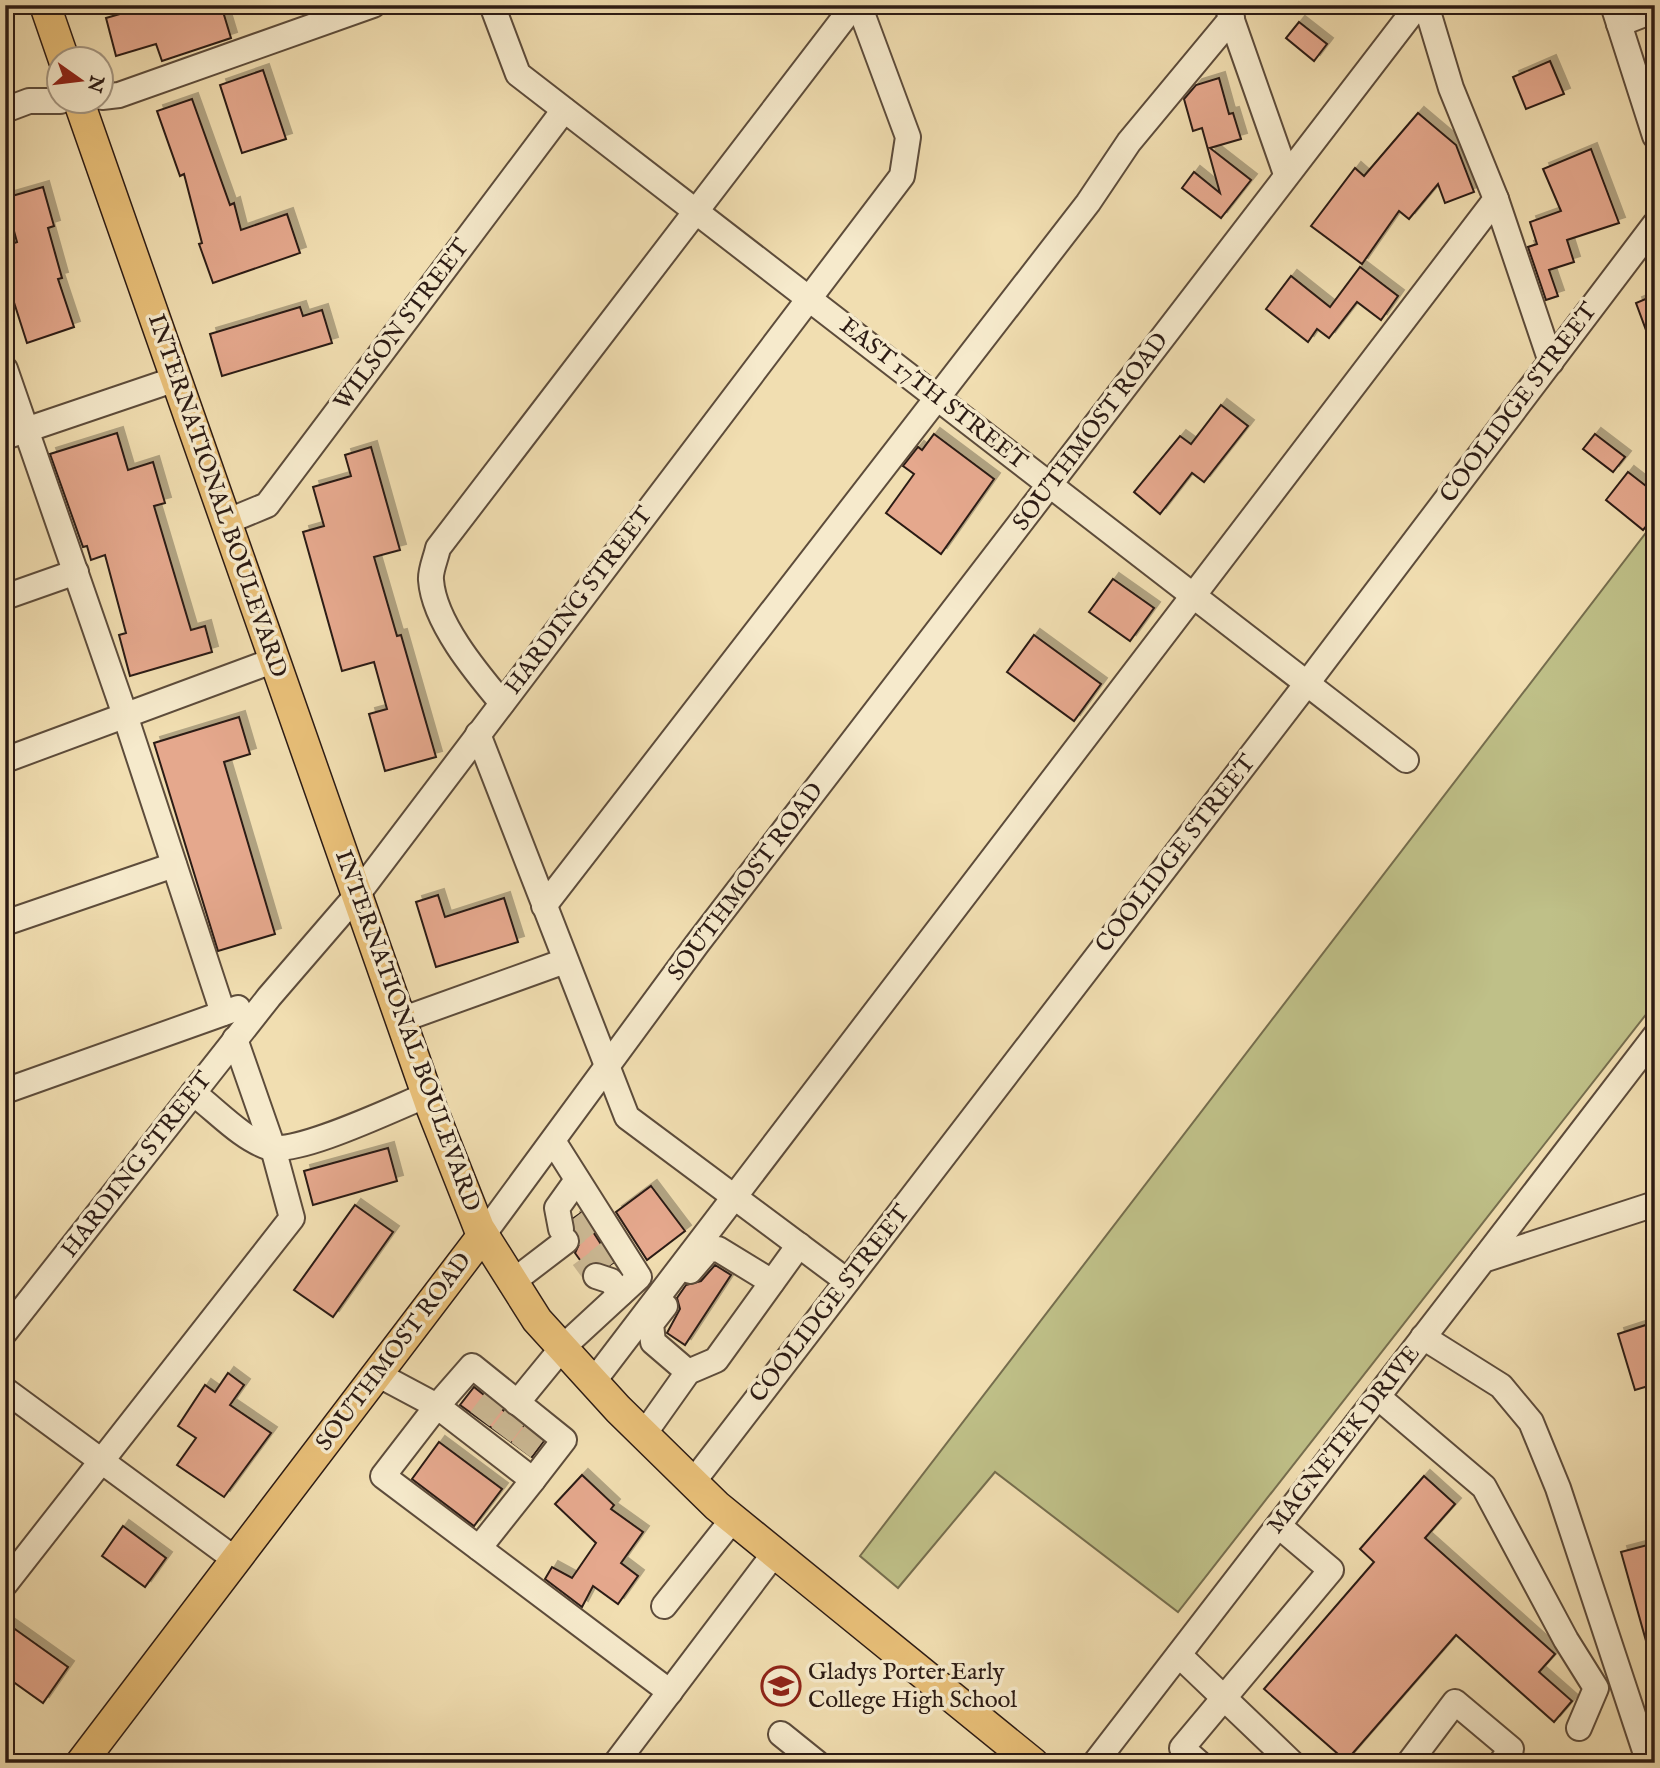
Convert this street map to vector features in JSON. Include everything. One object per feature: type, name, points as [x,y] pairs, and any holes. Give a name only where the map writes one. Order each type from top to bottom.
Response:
[{"type":"main road","points":[[45,5],[59,46]]},
{"type":"main road","name":"INTERNATIONAL BOULEVARD","points":[[84,116],[401,1020],[462,1189],[483,1235],[511,1283],[537,1320],[593,1382],[693,1482],[774,1554],[1034,1763]]},
{"type":"main road","name":"SOUTHMOST ROAD","points":[[81,1763],[483,1235]]},
{"type":"street","points":[[116,95],[373,5]]},
{"type":"street","name":"EAST 17TH STREET","points":[[492,5],[518,74],[1051,485],[1305,685],[1406,760]]},
{"type":"street","points":[[502,703],[472,668],[439,610],[431,579],[438,548],[854,5]]},
{"type":"street","name":"HARDING STREET","points":[[5,1332],[269,997],[357,895],[902,176],[908,137],[859,5]]},
{"type":"street","name":"SOUTHMOST ROAD","points":[[483,1235],[697,944],[1418,5]]},
{"type":"street","points":[[1426,5],[1451,88],[1496,200],[1550,362]]},
{"type":"street","points":[[1655,10],[1616,15],[1655,136]]},
{"type":"street","points":[[1229,12],[1286,174]]},
{"type":"street","points":[[544,906],[1088,203],[1129,142],[1229,12]]},
{"type":"street","points":[[5,110],[29,102],[46,101]]},
{"type":"street","name":"WILSON STREET","points":[[226,522],[267,505],[564,110]]},
{"type":"street","points":[[646,1321],[733,1196],[1496,200]]},
{"type":"street","name":"COOLIDGE STREET","points":[[693,1482],[1655,224]]},
{"type":"street","points":[[5,369],[16,433],[76,572],[223,1013]]},
{"type":"street","points":[[16,433],[176,379]]},
{"type":"street","points":[[5,597],[76,572]]},
{"type":"street","points":[[5,760],[275,660]]},
{"type":"street","points":[[478,734],[627,1117],[848,1281]]},
{"type":"street","points":[[5,923],[174,865]]},
{"type":"street","points":[[401,1020],[565,961]]},
{"type":"street","points":[[5,1091],[269,997]]},
{"type":"street","name":"MAGNETEK DRIVE","points":[[1095,1763],[1655,1036]]},
{"type":"street","points":[[5,1584],[292,1217],[273,1148],[235,1040]]},
{"type":"street","points":[[193,1093],[259,1143],[273,1148],[303,1144],[428,1095]]},
{"type":"street","points":[[511,1402],[562,1348],[610,1279],[639,1276],[553,1141]]},
{"type":"street","points":[[511,1283],[565,1224],[576,1180]]},
{"type":"street","points":[[1483,1261],[1655,1204]]},
{"type":"street","points":[[644,1434],[688,1372],[716,1360],[799,1245]]},
{"type":"street","points":[[593,1382],[708,1250],[727,1252],[772,1282]]},
{"type":"street","points":[[646,1321],[653,1342],[688,1372]]},
{"type":"street","points":[[1423,1337],[1501,1386],[1531,1422],[1558,1488],[1649,1763]]},
{"type":"street","points":[[479,1548],[564,1440],[540,1426],[472,1366],[383,1476],[670,1692]]},
{"type":"street","points":[[377,1374],[475,1426],[506,1449],[533,1480]]},
{"type":"street","points":[[5,1390],[236,1560]]},
{"type":"street","points":[[1378,1397],[1484,1487],[1566,1640],[1597,1688],[1579,1728]]},
{"type":"street","points":[[664,1606],[733,1519]]},
{"type":"street","points":[[1199,1763],[1182,1748],[1331,1570],[1279,1526]]},
{"type":"street","points":[[616,1763],[774,1554]]},
{"type":"street","points":[[1179,1655],[1292,1763]]},
{"type":"street","points":[[1409,1763],[1455,1702],[1511,1749],[1501,1763]]},
{"type":"street","points":[[781,1734],[817,1763]]},
{"type":"green space","points":[[1655,521],[1655,1003],[1178,1612],[995,1472],[898,1588],[860,1556]]},
{"type":"building","points":[[151,5],[221,5],[231,38],[162,61],[156,44],[116,56],[116,46],[113,46],[106,18]]},
{"type":"building","points":[[1299,22],[1327,44],[1314,61],[1286,38]]},
{"type":"building","points":[[1550,61],[1564,94],[1526,109],[1513,77]]},
{"type":"building","points":[[263,70],[286,139],[242,153],[220,85]]},
{"type":"building","points":[[1219,78],[1229,114],[1233,113],[1241,139],[1210,148],[1251,180],[1221,218],[1182,188],[1194,172],[1220,193],[1202,128],[1193,131],[1184,99],[1196,85]]},
{"type":"building","points":[[192,99],[230,205],[234,203],[241,230],[287,214],[300,253],[213,283],[199,244],[202,243],[184,174],[180,176],[157,111]]},
{"type":"building","points":[[1418,113],[1456,145],[1474,192],[1445,203],[1438,184],[1409,219],[1399,211],[1362,264],[1311,226],[1355,168],[1364,176]]},
{"type":"building","points":[[1591,149],[1619,223],[1567,240],[1574,262],[1549,270],[1558,296],[1546,300],[1528,247],[1537,244],[1530,222],[1561,211],[1543,169]]},
{"type":"building","points":[[43,187],[54,226],[48,228],[62,278],[58,279],[74,327],[27,343],[11,293],[5,295],[5,246],[17,242],[5,198]]},
{"type":"building","points":[[1360,267],[1398,296],[1381,320],[1357,302],[1329,338],[1317,329],[1308,342],[1266,309],[1291,276],[1330,307]]},
{"type":"building","points":[[1655,295],[1655,349],[1653,349],[1636,303]]},
{"type":"building","points":[[300,307],[303,316],[322,310],[332,343],[222,376],[210,334]]},
{"type":"building","points":[[1221,405],[1248,426],[1204,482],[1192,473],[1160,514],[1134,492],[1180,436],[1191,444]]},
{"type":"building","points":[[117,433],[128,470],[153,462],[165,503],[154,506],[191,630],[205,626],[212,652],[130,676],[119,635],[126,633],[105,555],[91,560],[87,546],[83,547],[50,454]]},
{"type":"building","points":[[934,434],[994,479],[941,554],[886,513],[914,474],[903,466],[918,447],[922,450]]},
{"type":"building","points":[[1595,434],[1625,457],[1613,472],[1583,449]]},
{"type":"building","points":[[371,447],[400,550],[374,557],[397,636],[401,635],[436,757],[385,771],[369,714],[387,709],[374,662],[342,671],[303,532],[324,526],[313,487],[351,476],[345,455]]},
{"type":"building","points":[[1628,472],[1655,493],[1655,516],[1643,530],[1606,500]]},
{"type":"building","points":[[1113,579],[1154,608],[1130,641],[1089,612]]},
{"type":"building","points":[[1034,635],[1101,684],[1074,721],[1007,672]]},
{"type":"building","points":[[239,717],[250,754],[224,762],[275,934],[218,951],[154,743]]},
{"type":"building","points":[[438,895],[445,917],[504,898],[518,942],[436,967],[416,902]]},
{"type":"building","points":[[388,1148],[397,1181],[313,1205],[304,1171]]},
{"type":"building","points":[[651,1186],[685,1231],[647,1260],[616,1212]]},
{"type":"building","points":[[355,1205],[393,1232],[333,1317],[294,1290]]},
{"type":"building","points":[[581,1213],[613,1263],[610,1265],[594,1261],[585,1267],[575,1253],[581,1240],[574,1218]]},
{"type":"building","points":[[715,1265],[731,1275],[685,1345],[667,1333],[680,1309],[677,1298],[686,1285],[701,1281]]},
{"type":"building","points":[[1655,1322],[1655,1384],[1635,1390],[1618,1334]]},
{"type":"building","points":[[228,1373],[244,1385],[230,1405],[271,1433],[224,1497],[177,1465],[196,1438],[178,1426],[205,1385],[215,1392]]},
{"type":"building","points":[[474,1387],[543,1442],[532,1457],[460,1405]]},
{"type":"building","points":[[439,1442],[502,1489],[474,1526],[412,1479]]},
{"type":"building","points":[[582,1475],[614,1505],[611,1509],[643,1532],[621,1563],[638,1576],[618,1604],[593,1586],[582,1607],[545,1579],[552,1567],[572,1578],[596,1543],[555,1504]]},
{"type":"building","points":[[1424,1476],[1455,1504],[1425,1538],[1555,1654],[1539,1672],[1572,1701],[1554,1722],[1456,1635],[1346,1761],[1264,1689],[1374,1562],[1360,1549]]},
{"type":"building","points":[[123,1526],[166,1558],[145,1587],[102,1556]]},
{"type":"building","points":[[1655,1543],[1655,1654],[1650,1655],[1621,1552]]},
{"type":"building","points":[[5,1622],[68,1667],[43,1703],[5,1676]]},
{"type":"tunnel","points":[[577,1216],[613,1263]]},
{"type":"tunnel","points":[[561,1229],[596,1276]]},
{"type":"tunnel","points":[[480,1419],[496,1398]]},
{"type":"tunnel","points":[[501,1435],[517,1414]]},
{"type":"tunnel","points":[[521,1450],[537,1429]]},
{"type":"place","name":"Gladys Porter Early College High School","points":[[781,1686]]}]
